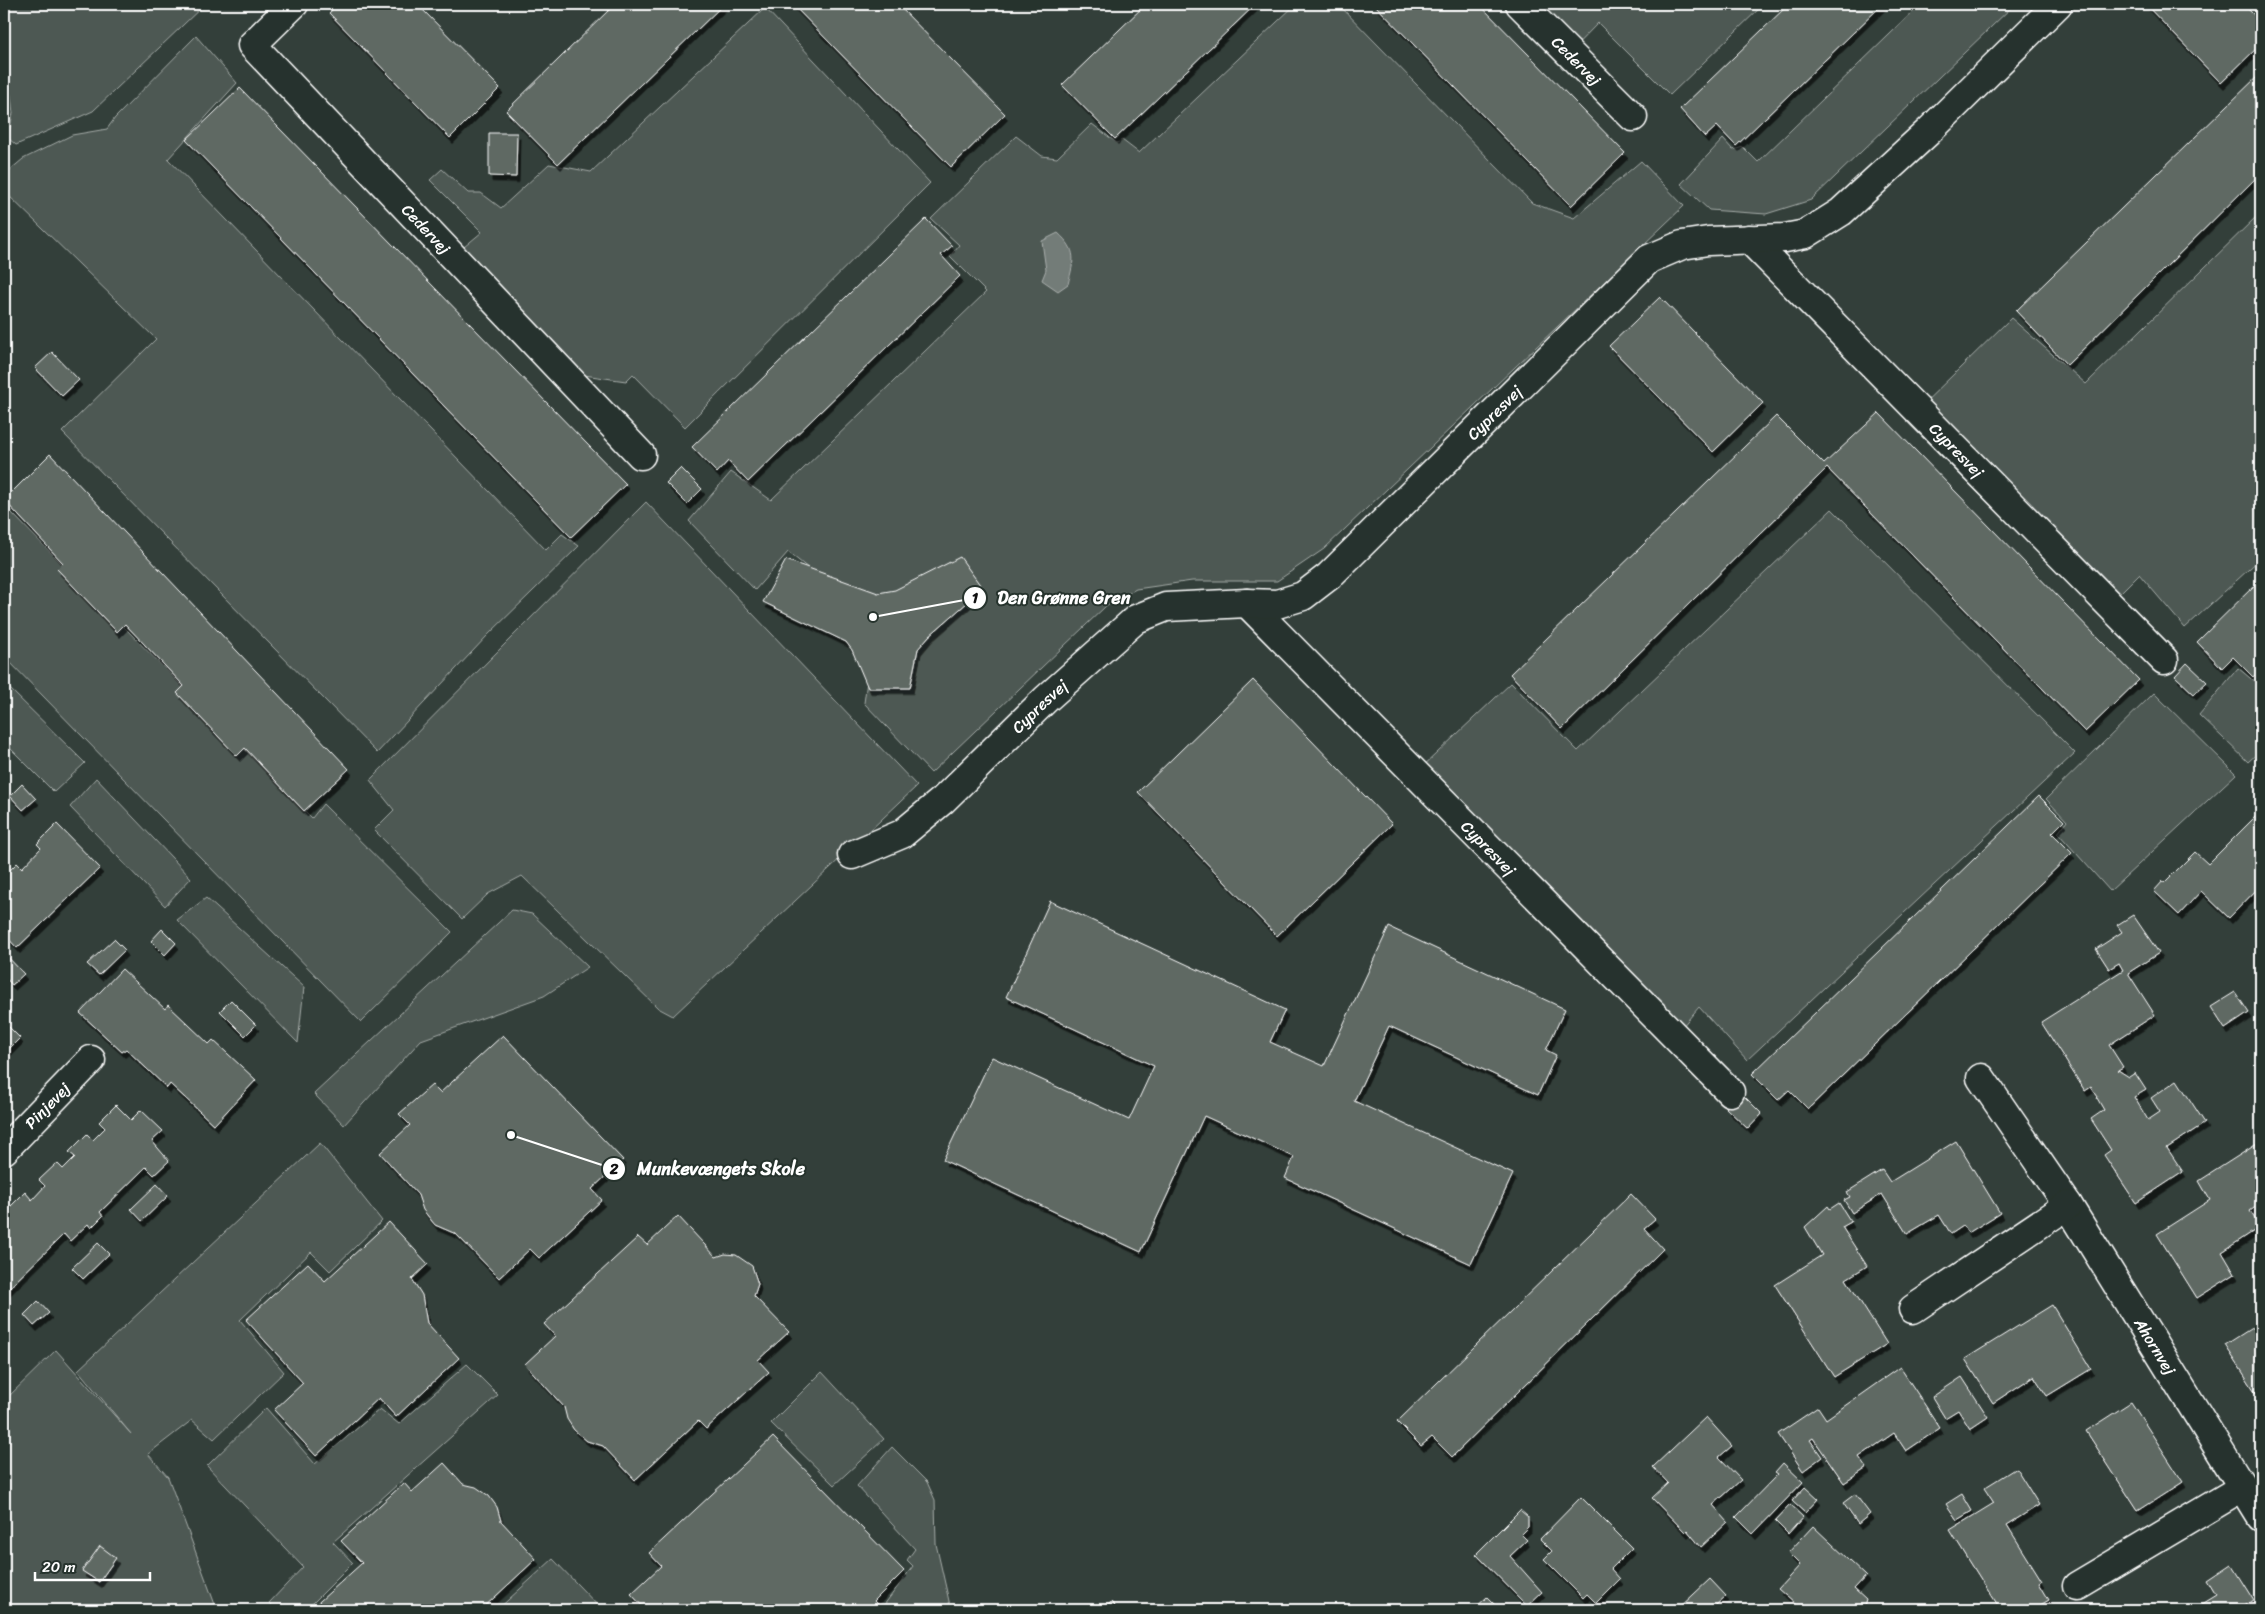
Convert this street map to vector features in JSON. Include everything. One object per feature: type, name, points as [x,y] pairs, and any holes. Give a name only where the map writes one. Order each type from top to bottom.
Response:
[{"type":"street","name":"Cedervej","points":[[294,4],[252,45],[641,455]]},
{"type":"street","name":"Cedervej","points":[[1520,4],[1633,117]]},
{"type":"street","name":"Cypresvej","points":[[852,855],[902,834],[944,800],[1046,699],[1136,619],[1166,607],[1247,602],[1277,604],[1304,596],[1329,576],[1649,259],[1682,245],[1785,238],[1806,234],[1841,212],[1928,132],[2058,4]]},
{"type":"street","name":"Cypresvej","points":[[1750,239],[2164,660]]},
{"type":"street","name":"Cypresvej","points":[[1247,602],[1730,1092]]},
{"type":"street","name":"Pinjevej","points":[[4,1150],[91,1060]]},
{"type":"street","name":"Ahornvej","points":[[1981,1078],[2068,1205],[2261,1518]]},
{"type":"street","points":[[1913,1309],[2068,1205]]},
{"type":"street","points":[[2077,1586],[2242,1488]]},
{"type":"shaded area","points":[[4,4],[205,4],[93,111],[16,145],[8,138],[13,113],[4,42]]},
{"type":"shaded area","points":[[1296,4],[1338,4],[1532,203],[1574,218],[1641,161],[1684,206],[1324,549],[1277,581],[1192,581],[1136,589],[1107,605],[931,773],[864,703],[875,622],[788,552],[755,590],[689,521],[731,472],[771,500],[986,292],[950,256],[959,245],[931,219],[1016,136],[1042,156],[1057,158],[1092,124],[1117,143],[1122,140],[1139,153]]},
{"type":"shaded area","points":[[1502,4],[1764,4],[1670,95],[1598,23],[1561,61]]},
{"type":"shaded area","points":[[1921,4],[2015,4],[1811,200],[1766,214],[1709,210],[1681,184],[1723,139],[1733,150],[1743,147],[1758,162]]},
{"type":"shaded area","points":[[765,8],[930,183],[685,427],[633,374],[626,381],[577,374],[458,252],[482,232],[430,180],[442,169],[468,193],[481,193],[501,208],[549,164],[591,172]]},
{"type":"shaded area","points":[[196,36],[237,83],[168,159],[546,550],[562,534],[579,546],[487,636],[377,753],[62,432],[156,339],[4,191],[4,175],[23,159],[72,135],[107,129],[115,118]]},
{"type":"shaded area","points":[[2261,212],[2261,558],[2185,628],[2139,574],[2099,614],[1906,421],[2011,318],[2086,384]]},
{"type":"shaded area","points":[[1058,233],[1069,245],[1072,251],[1073,262],[1068,284],[1058,291],[1042,280],[1046,270],[1042,241]]},
{"type":"shaded area","points":[[646,502],[917,786],[673,1016],[658,1008],[522,876],[488,894],[462,919],[374,830],[394,810],[370,780]]},
{"type":"shaded area","points":[[4,505],[312,818],[323,804],[452,932],[361,1022],[4,656]]},
{"type":"shaded area","points":[[1832,509],[2075,753],[1747,1060],[1699,1007],[1682,1027],[1419,770],[1511,683],[1578,751]]},
{"type":"shaded area","points":[[2238,668],[2261,687],[2261,750],[2248,762],[2199,715]]},
{"type":"shaded area","points":[[4,683],[85,763],[54,792],[4,742]]},
{"type":"shaded area","points":[[2154,693],[2236,774],[2110,891],[2058,833],[2067,821],[2046,799]]},
{"type":"shaded area","points":[[96,778],[191,878],[165,906],[70,807]]},
{"type":"shaded area","points":[[206,898],[304,987],[298,1043],[177,920]]},
{"type":"shaded area","points":[[512,910],[532,914],[588,967],[544,996],[421,1040],[344,1125],[314,1094]]},
{"type":"shaded area","points":[[320,1143],[382,1221],[330,1271],[311,1252],[240,1320],[284,1372],[214,1439],[192,1420],[148,1454],[168,1477],[217,1610],[4,1610],[4,1401],[56,1350],[131,1434],[78,1370]]},
{"type":"shaded area","points":[[467,1364],[498,1395],[333,1542],[353,1563],[306,1610],[276,1610],[269,1603],[303,1567],[207,1466],[266,1408],[315,1464],[380,1409],[399,1424]]},
{"type":"shaded area","points":[[822,1372],[884,1439],[834,1485],[771,1423]]},
{"type":"shaded area","points":[[892,1447],[927,1482],[935,1500],[936,1544],[951,1610],[886,1610],[884,1605],[913,1566],[907,1560],[915,1549],[857,1486]]},
{"type":"shaded area","points":[[553,1559],[602,1610],[497,1610]]},
{"type":"building","points":[[338,4],[417,4],[500,88],[450,138],[329,13]]},
{"type":"building","points":[[615,4],[724,4],[558,164],[506,111]]},
{"type":"building","points":[[792,4],[897,4],[1005,114],[951,167]]},
{"type":"building","points":[[1146,4],[1256,4],[1115,139],[1062,85]]},
{"type":"building","points":[[1374,4],[1479,4],[1625,153],[1571,206]]},
{"type":"building","points":[[1789,4],[1883,4],[1736,146],[1717,126],[1705,137],[1680,109]]},
{"type":"building","points":[[2145,4],[2243,4],[2261,22],[2261,44],[2221,83]]},
{"type":"building","points":[[2261,73],[2261,173],[2067,365],[2016,311]]},
{"type":"building","points":[[240,88],[626,484],[571,537],[186,140]]},
{"type":"building","points":[[489,133],[517,133],[516,177],[489,176]]},
{"type":"building","points":[[926,219],[952,246],[941,255],[960,276],[748,482],[728,461],[717,473],[692,447]]},
{"type":"building","points":[[1660,297],[1763,403],[1713,452],[1609,346]]},
{"type":"building","points":[[52,352],[79,380],[62,396],[35,368]]},
{"type":"building","points":[[1879,413],[2139,680],[2085,732],[1827,468],[1562,729],[1510,674],[1776,416],[1824,464]]},
{"type":"building","points":[[50,454],[349,769],[304,811],[245,748],[237,756],[177,693],[184,686],[125,624],[117,632],[57,569],[63,563],[4,500]]},
{"type":"building","points":[[681,468],[702,489],[687,504],[666,483]]},
{"type":"building","points":[[960,557],[983,589],[929,636],[918,649],[910,688],[868,688],[852,650],[846,642],[763,602],[786,560],[878,593],[895,590]]},
{"type":"building","points":[[2261,579],[2261,669],[2253,677],[2233,657],[2222,668],[2197,642]]},
{"type":"building","points":[[2187,663],[2207,682],[2194,694],[2175,676]]},
{"type":"building","points":[[1253,680],[1392,824],[1277,936],[1138,792]]},
{"type":"building","points":[[22,784],[36,799],[23,810],[10,796]]},
{"type":"building","points":[[2039,796],[2064,821],[2052,833],[2072,853],[1808,1109],[1789,1090],[1778,1100],[1752,1074]]},
{"type":"building","points":[[2259,813],[2261,816],[2261,885],[2229,918],[2201,891],[2179,915],[2154,891],[2195,852],[2208,864]]},
{"type":"building","points":[[57,824],[100,868],[17,948],[4,934],[4,876],[17,863],[22,868],[41,848],[37,844]]},
{"type":"building","points":[[1050,901],[1285,1010],[1270,1042],[1324,1066],[1389,927],[1565,1009],[1546,1050],[1556,1055],[1538,1095],[1389,1026],[1354,1101],[1513,1174],[1471,1264],[1285,1178],[1294,1157],[1204,1116],[1141,1252],[943,1160],[992,1057],[1129,1120],[1154,1066],[1006,997]]},
{"type":"building","points":[[2133,915],[2159,953],[2128,973],[2155,1015],[2109,1045],[2123,1067],[2118,1070],[2129,1077],[2135,1073],[2146,1090],[2134,1097],[2148,1120],[2160,1112],[2151,1098],[2177,1080],[2205,1123],[2167,1148],[2183,1172],[2136,1203],[2104,1155],[2111,1150],[2091,1119],[2104,1110],[2098,1097],[2091,1087],[2085,1091],[2041,1022],[2123,970],[2119,963],[2109,969],[2096,949],[2122,932],[2117,925]]},
{"type":"building","points":[[162,929],[176,943],[165,955],[151,941]]},
{"type":"building","points":[[114,939],[125,950],[99,975],[87,964]]},
{"type":"building","points":[[4,953],[24,974],[12,985],[4,976]]},
{"type":"building","points":[[122,969],[165,1009],[168,1005],[209,1044],[213,1040],[256,1080],[214,1125],[170,1084],[167,1088],[126,1049],[122,1052],[80,1013]]},
{"type":"building","points":[[2235,992],[2249,1013],[2225,1029],[2211,1007]]},
{"type":"building","points":[[231,1000],[256,1025],[245,1036],[220,1011]]},
{"type":"building","points":[[4,1022],[20,1038],[4,1054]]},
{"type":"building","points":[[503,1035],[623,1160],[592,1189],[602,1200],[539,1258],[530,1249],[499,1278],[456,1234],[435,1225],[423,1210],[418,1195],[380,1153],[410,1125],[399,1114],[432,1085],[440,1093]]},
{"type":"building","points":[[1741,1093],[1762,1114],[1748,1129],[1726,1108]]},
{"type":"building","points":[[116,1105],[131,1120],[141,1110],[163,1131],[152,1141],[169,1161],[154,1175],[146,1167],[100,1212],[103,1216],[91,1228],[88,1224],[70,1241],[64,1234],[4,1293],[5,1200],[11,1206],[25,1192],[32,1200],[45,1186],[39,1180],[57,1163],[63,1169],[75,1157],[69,1152],[87,1134],[93,1140],[105,1128],[99,1122]]},
{"type":"building","points":[[1956,1141],[2000,1213],[1968,1233],[1963,1226],[1951,1234],[1939,1215],[1907,1234],[1882,1194],[1852,1213],[1844,1200],[1850,1197],[1847,1192],[1882,1170],[1890,1182]]},
{"type":"building","points":[[2260,1142],[2261,1176],[2258,1178],[2261,1184],[2261,1203],[2250,1211],[2260,1227],[2222,1252],[2235,1274],[2197,1298],[2157,1234],[2210,1200],[2199,1181]]},
{"type":"building","points":[[157,1184],[168,1196],[142,1221],[131,1209]]},
{"type":"building","points":[[1631,1194],[1655,1219],[1644,1228],[1663,1249],[1452,1457],[1432,1437],[1421,1446],[1397,1422]]},
{"type":"building","points":[[1839,1203],[1851,1222],[1842,1227],[1867,1266],[1846,1279],[1887,1344],[1834,1377],[1775,1285],[1822,1255],[1805,1227],[1828,1206],[1830,1209]]},
{"type":"building","points":[[678,1216],[716,1257],[725,1254],[736,1255],[752,1266],[758,1284],[754,1296],[789,1332],[758,1360],[769,1372],[706,1429],[698,1421],[635,1480],[603,1446],[587,1441],[574,1430],[567,1419],[564,1407],[525,1364],[555,1336],[544,1324],[638,1237],[647,1245]]},
{"type":"building","points":[[389,1222],[428,1264],[412,1279],[422,1295],[427,1323],[459,1358],[396,1417],[379,1398],[316,1456],[274,1410],[303,1383],[246,1320],[308,1263],[325,1281]]},
{"type":"building","points":[[98,1243],[109,1254],[83,1279],[72,1268]]},
{"type":"building","points":[[38,1301],[49,1313],[34,1326],[24,1315]]},
{"type":"building","points":[[2052,1305],[2091,1369],[2047,1396],[2034,1376],[1993,1403],[1965,1359]]},
{"type":"building","points":[[2261,1322],[2261,1390],[2256,1393],[2225,1345]]},
{"type":"building","points":[[1900,1367],[1940,1428],[1906,1451],[1894,1433],[1859,1457],[1867,1468],[1844,1483],[1813,1438],[1810,1440],[1822,1457],[1803,1471],[1778,1434],[1818,1407],[1826,1419]]},
{"type":"building","points":[[1962,1377],[1988,1417],[1970,1429],[1958,1410],[1945,1418],[1932,1397]]},
{"type":"building","points":[[2131,1402],[2183,1482],[2138,1511],[2086,1431]]},
{"type":"building","points":[[1706,1417],[1732,1446],[1719,1457],[1741,1480],[1713,1505],[1728,1522],[1701,1547],[1687,1530],[1685,1532],[1652,1498],[1668,1483],[1653,1467]]},
{"type":"building","points":[[773,1437],[904,1571],[874,1601],[883,1610],[646,1610],[631,1594],[661,1566],[649,1553]]},
{"type":"building","points":[[444,1463],[463,1484],[476,1487],[489,1496],[497,1507],[501,1521],[536,1559],[481,1610],[310,1610],[362,1563],[341,1541],[404,1483],[412,1492]]},
{"type":"building","points":[[1783,1463],[1803,1482],[1753,1534],[1736,1517],[1778,1474],[1775,1472]]},
{"type":"building","points":[[2016,1468],[2039,1505],[2007,1525],[2042,1581],[2039,1583],[2049,1600],[2032,1610],[2007,1610],[2003,1604],[1999,1608],[1950,1530],[1994,1503],[1984,1488]]},
{"type":"building","points":[[1805,1487],[1818,1499],[1805,1513],[1792,1501]]},
{"type":"building","points":[[1855,1494],[1870,1514],[1858,1524],[1843,1503]]},
{"type":"building","points":[[1962,1494],[1972,1511],[1957,1520],[1946,1504]]},
{"type":"building","points":[[1581,1497],[1632,1548],[1611,1569],[1620,1579],[1596,1603],[1587,1594],[1583,1598],[1544,1559],[1552,1551],[1540,1539]]},
{"type":"building","points":[[1790,1505],[1803,1517],[1788,1534],[1775,1521]]},
{"type":"building","points":[[1520,1510],[1528,1517],[1528,1527],[1521,1534],[1527,1540],[1510,1556],[1542,1592],[1527,1606],[1476,1554]]},
{"type":"building","points":[[1813,1526],[1866,1576],[1854,1589],[1866,1600],[1863,1610],[1802,1610],[1778,1589],[1800,1565],[1788,1553]]},
{"type":"building","points":[[100,1546],[116,1558],[99,1582],[82,1571]]},
{"type":"building","points":[[2232,1565],[2254,1600],[2238,1610],[2194,1610],[2217,1596],[2208,1581]]},
{"type":"building","points":[[1710,1579],[1726,1596],[1716,1605],[1719,1610],[1677,1610]]},
{"type":"building","points":[[1487,1597],[1500,1610],[1473,1610]]},
{"type":"building","points":[[1111,1602],[1119,1610],[1104,1610]]},
{"type":"place","name":"Den Grønne Gren","points":[[873,617]]},
{"type":"place","name":"Munkevængets Skole","points":[[511,1135]]}]
